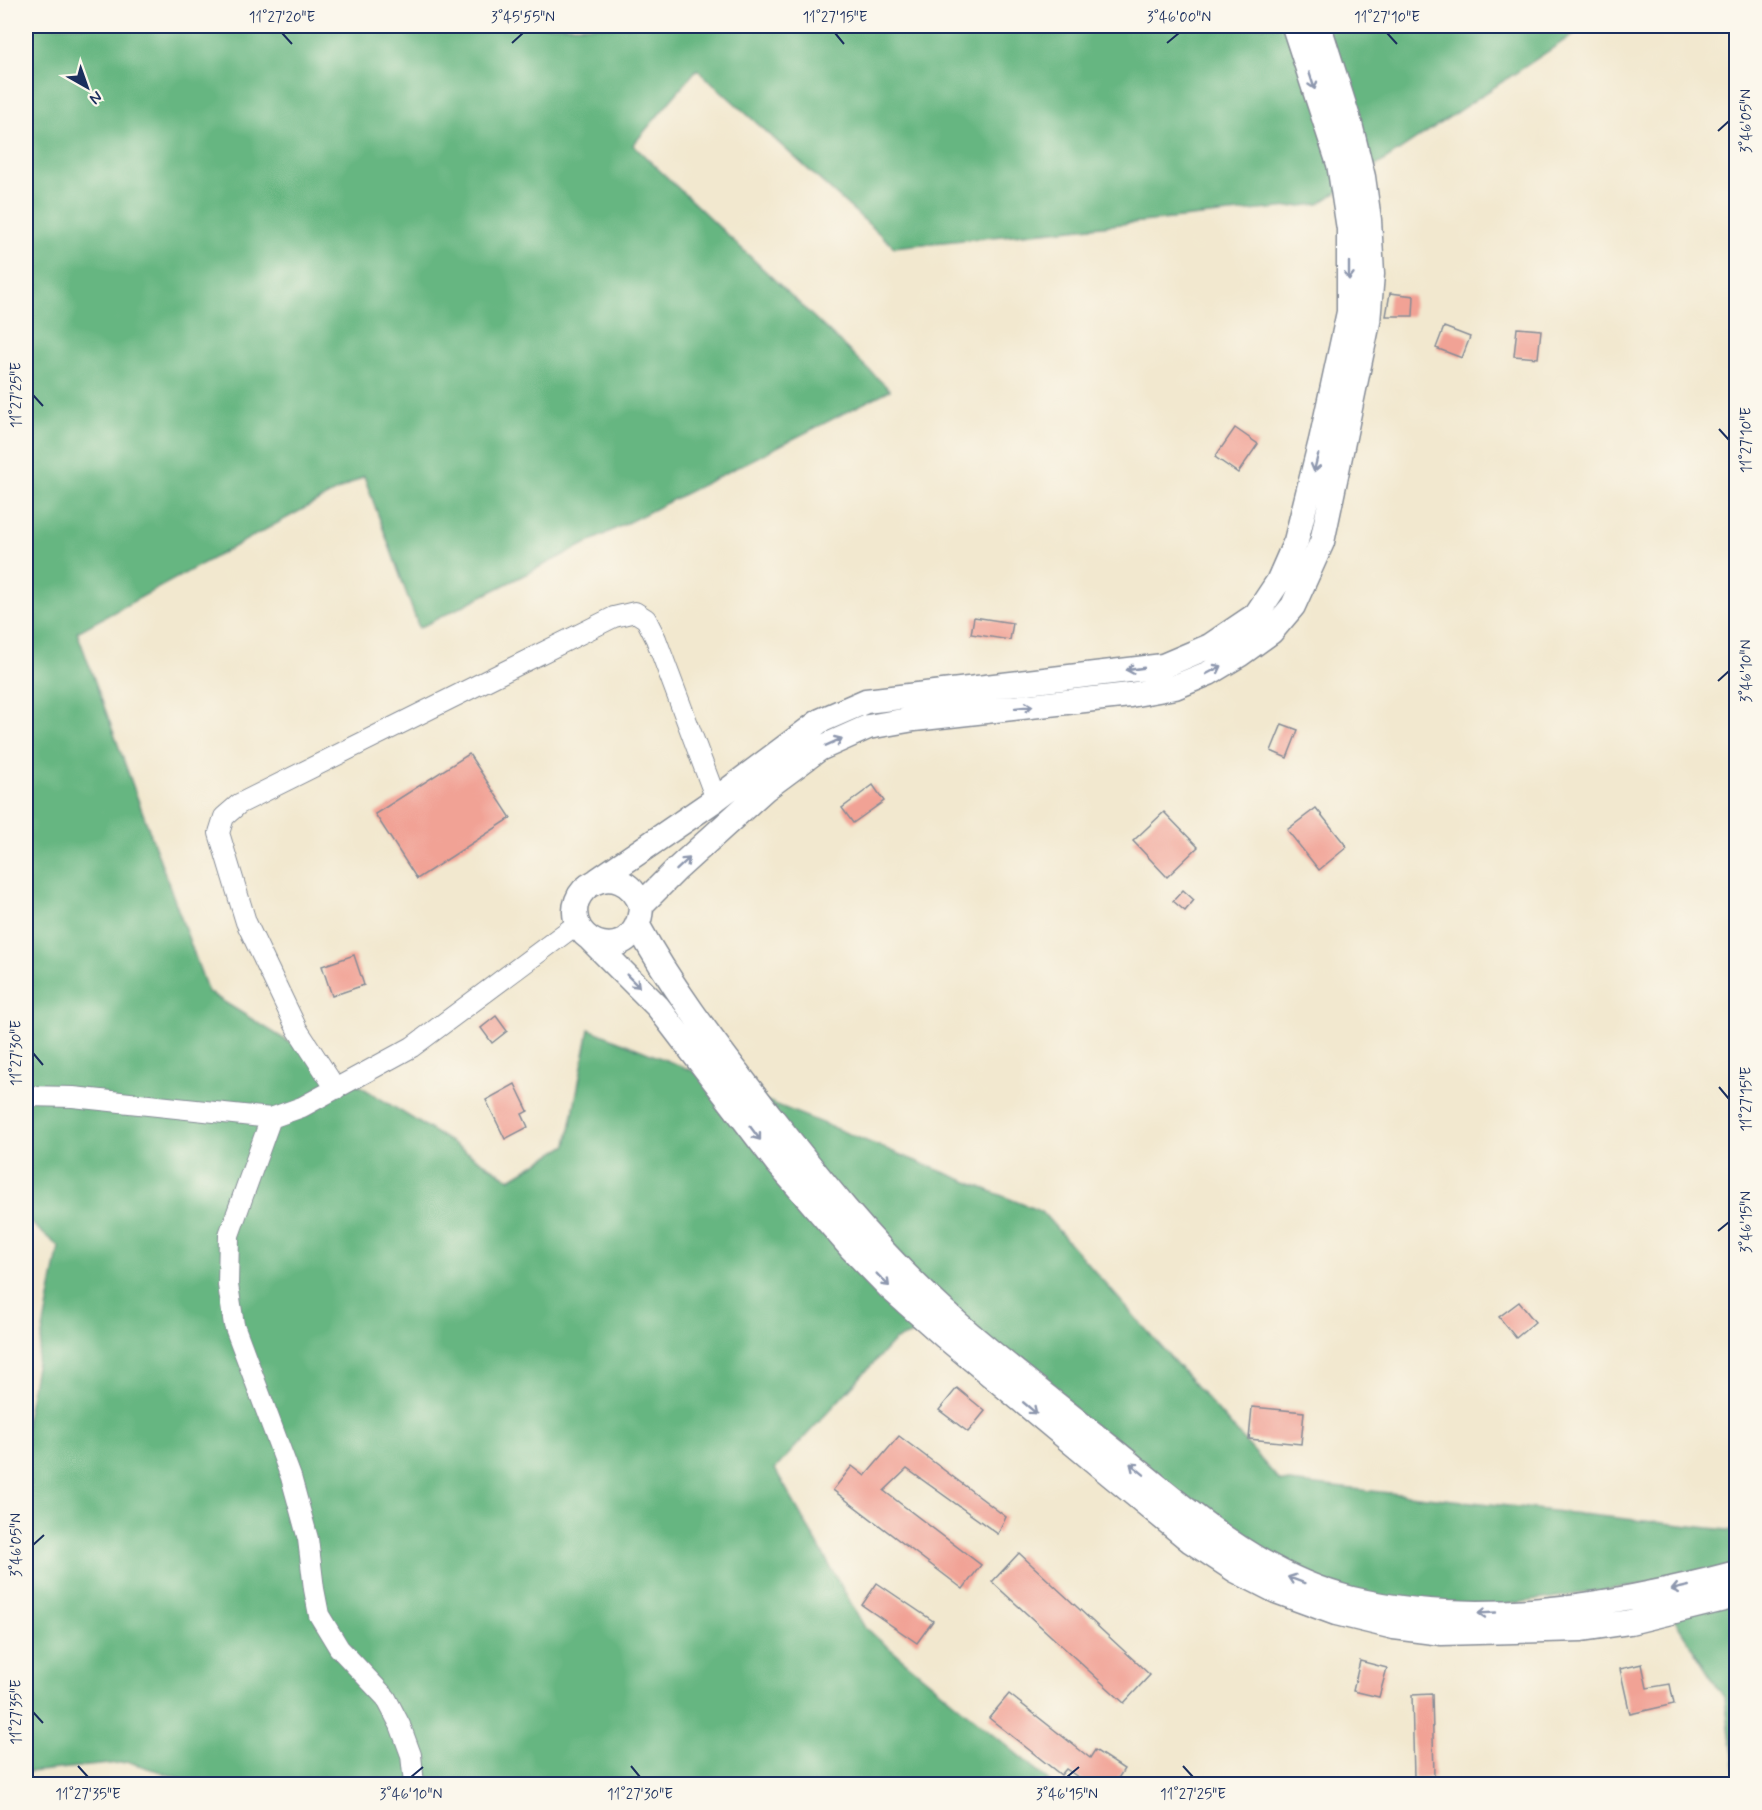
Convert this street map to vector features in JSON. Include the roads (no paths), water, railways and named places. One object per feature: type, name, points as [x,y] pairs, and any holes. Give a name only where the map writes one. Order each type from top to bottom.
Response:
[{"type":"street","points":[[1294,26],[1339,164],[1349,229],[1349,312],[1321,441],[1296,541],[1278,582],[1256,615],[1210,646],[1163,666],[866,700],[820,721],[716,799],[588,885],[576,903],[575,914],[584,932],[658,1007],[778,1164],[850,1247],[891,1289],[944,1336],[1191,1541],[1235,1570],[1276,1591],[1336,1613],[1394,1628],[1442,1633],[1582,1629],[1630,1623],[1737,1596]]},
{"type":"street","points":[[584,932],[602,944],[623,941],[631,935],[639,916],[677,869],[765,789],[819,749],[868,727],[914,719],[1130,695],[1175,687],[1209,673],[1239,656],[1271,633],[1293,606],[1322,542],[1362,355],[1368,322],[1372,274],[1369,220],[1363,177],[1350,124],[1319,26]]},
{"type":"street","points":[[336,1089],[297,1029],[246,922],[219,833],[224,817],[239,804],[614,617],[635,612],[646,619],[656,639],[716,799]]},
{"type":"street","points":[[598,880],[609,878],[620,880],[637,894],[639,916],[652,952],[694,1016],[825,1185],[877,1245],[931,1299],[995,1354],[1185,1508],[1252,1557],[1288,1577],[1348,1598],[1409,1610],[1470,1614],[1593,1604],[1678,1588],[1737,1573]]},
{"type":"street","points":[[26,1096],[73,1097],[271,1118],[302,1107],[412,1047],[584,932]]},
{"type":"street","points":[[271,1118],[229,1235],[228,1285],[234,1325],[291,1477],[308,1539],[319,1615],[339,1648],[386,1698],[400,1725],[411,1755],[414,1785]]}]
